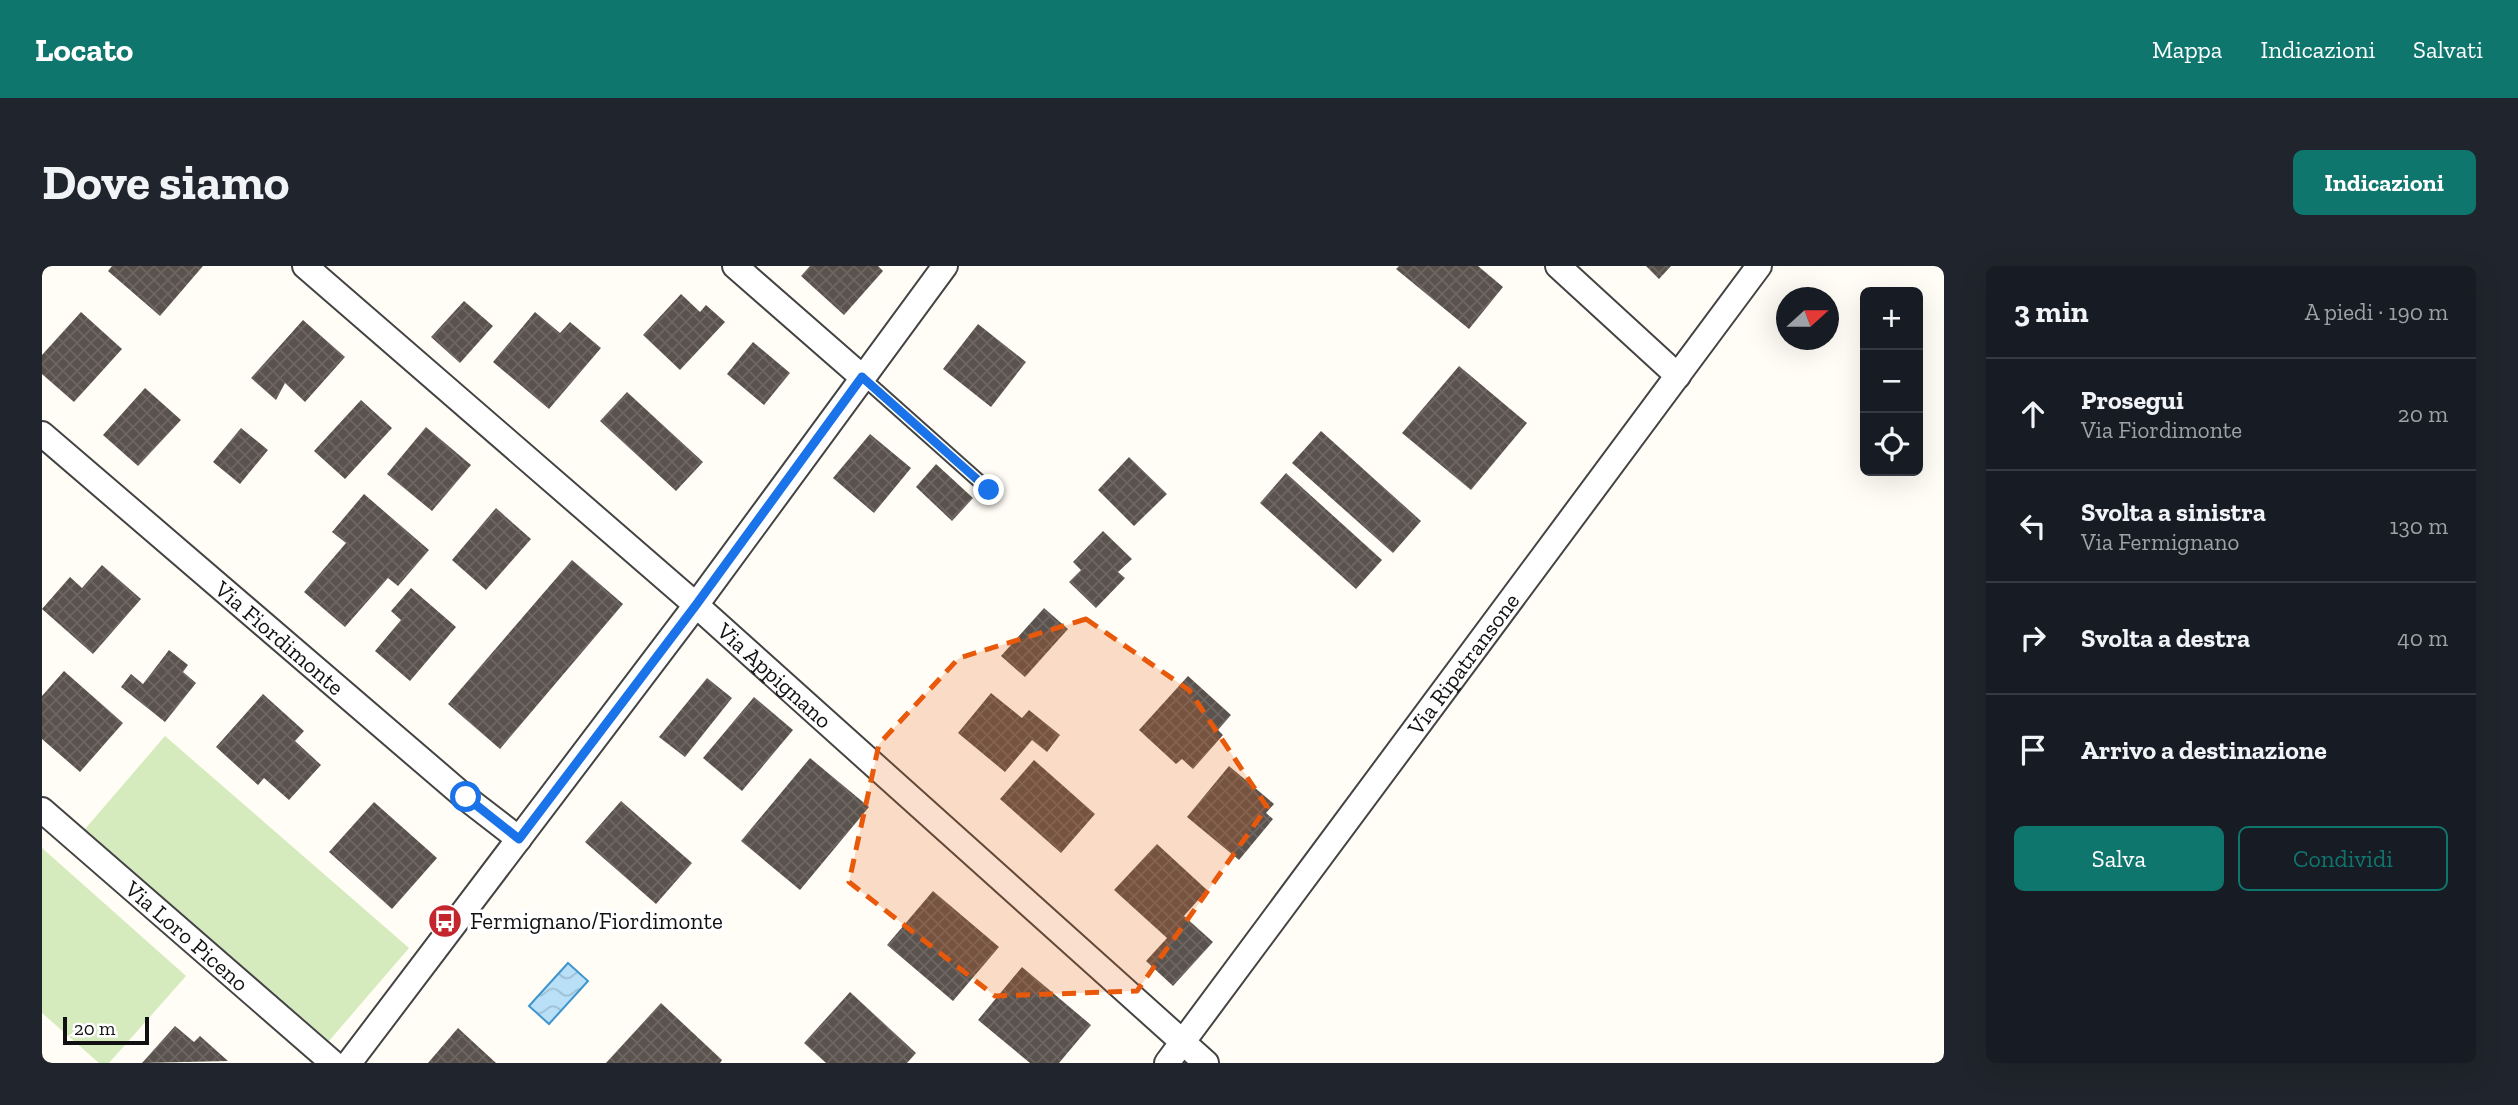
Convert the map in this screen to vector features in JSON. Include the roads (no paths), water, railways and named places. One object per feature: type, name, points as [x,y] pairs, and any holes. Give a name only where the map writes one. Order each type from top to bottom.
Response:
[{"type":"street","name":"Via Appignano","points":[[305,266],[696,605],[1206,1063]]},
{"type":"street","points":[[735,266],[862,377]]},
{"type":"street","points":[[349,1063],[696,605],[945,266]]},
{"type":"street","points":[[1558,266],[1678,376]]},
{"type":"street","name":"Via Ripatransone","points":[[1167,1063],[1759,266]]},
{"type":"street","name":"Via Fiordimonte","points":[[42,434],[466,797],[519,839]]},
{"type":"street","name":"Via Loro Piceno","points":[[42,810],[333,1063]]},
{"type":"lane","points":[[862,377],[989,490]]},
{"type":"water","points":[[568,963],[588,981],[549,1024],[529,1006]]},
{"type":"place","name":"Fermignano/Fiordimonte","points":[[445,921]]}]
